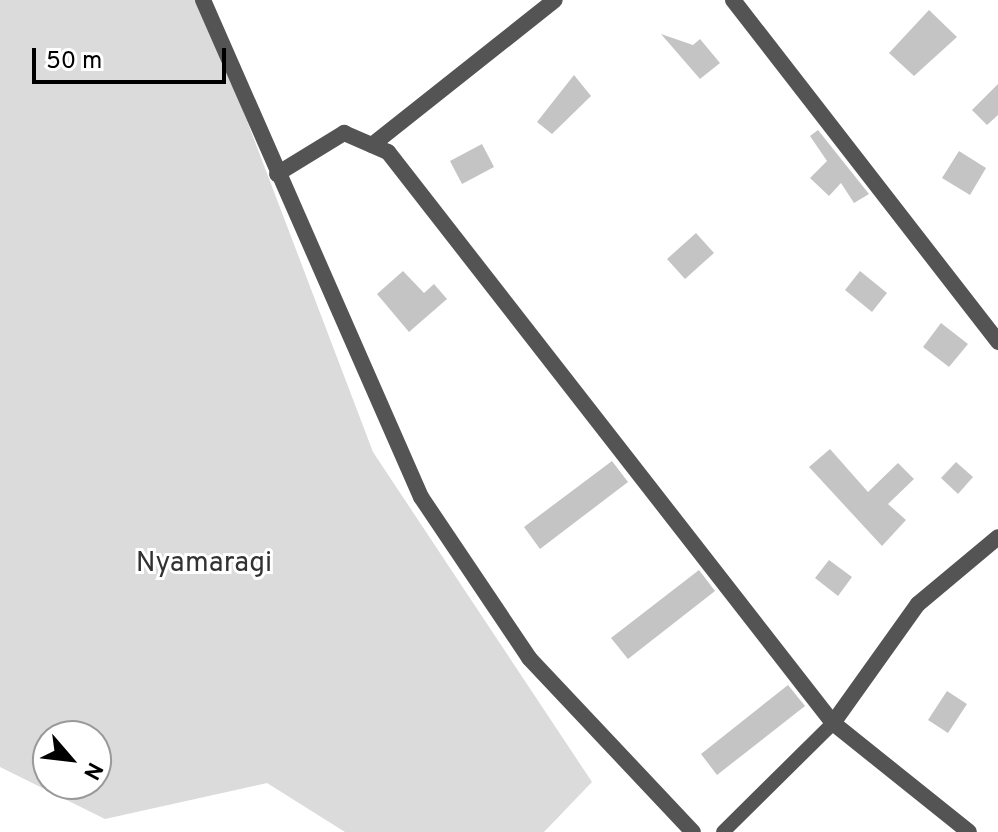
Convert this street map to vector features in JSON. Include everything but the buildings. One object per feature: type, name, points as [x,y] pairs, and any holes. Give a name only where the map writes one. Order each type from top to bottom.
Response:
[{"type":"street","points":[[372,145],[555,0]]},
{"type":"street","points":[[733,0],[998,342]]},
{"type":"street","points":[[207,2],[277,174],[421,497],[529,658],[693,832]]},
{"type":"street","points":[[277,174],[344,133],[388,152],[833,723],[969,832]]},
{"type":"street","points":[[833,723],[918,604],[998,537]]},
{"type":"lane","points":[[723,832],[833,723]]},
{"type":"green space","name":"Nyamaragi","points":[[0,0],[201,0],[373,452],[592,782],[544,832],[345,832],[267,783],[105,819],[67,800],[112,800],[112,720],[32,720],[32,783],[0,767]]}]
